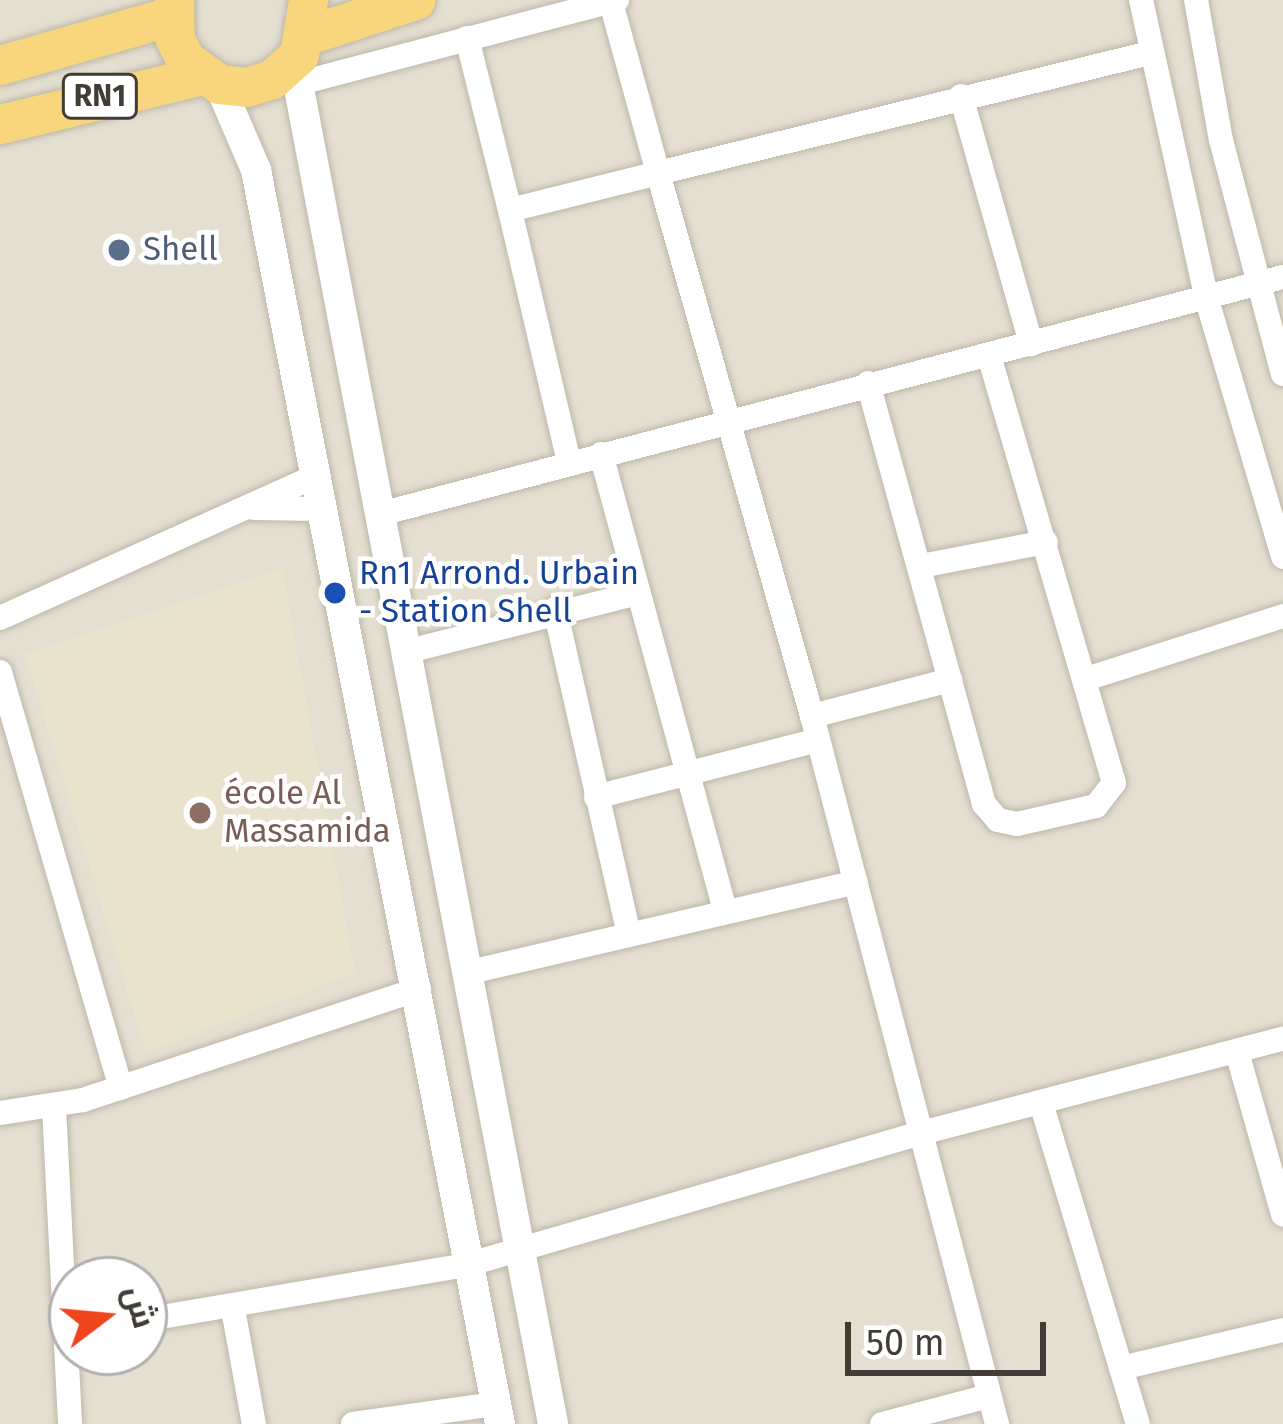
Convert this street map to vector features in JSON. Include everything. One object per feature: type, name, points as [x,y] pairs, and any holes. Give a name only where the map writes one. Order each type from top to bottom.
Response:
[{"type":"highway","name":"RN1","points":[[0,124],[211,80],[265,84],[301,45],[415,0]]},
{"type":"highway","name":"RN1","points":[[0,65],[172,8],[175,39],[211,80]]},
{"type":"street","points":[[1141,0],[1207,300],[1283,557]]},
{"type":"street","points":[[1196,0],[1270,281],[1283,374]]},
{"type":"street","points":[[553,1424],[405,652],[301,45],[467,38],[614,1],[727,424],[815,728],[917,1133],[997,1424]]},
{"type":"street","points":[[467,38],[569,462]]},
{"type":"street","points":[[511,210],[1150,53]]},
{"type":"street","points":[[211,80],[251,147],[419,989],[498,1414],[353,1424]]},
{"type":"street","points":[[961,96],[1031,344]]},
{"type":"street","points":[[380,514],[1270,281]]},
{"type":"street","points":[[868,383],[984,804],[998,820],[1017,824],[1096,806],[1112,794],[1086,679],[989,355]]},
{"type":"street","points":[[601,454],[634,593],[725,910]]},
{"type":"street","points":[[0,619],[121,559],[254,508],[316,476]]},
{"type":"street","points":[[254,508],[323,509]]},
{"type":"street","points":[[921,566],[1046,542]]},
{"type":"street","points":[[405,652],[554,609],[634,593]]},
{"type":"street","points":[[554,609],[628,930]]},
{"type":"street","points":[[1086,679],[1283,616]]},
{"type":"street","points":[[0,672],[121,1088]]},
{"type":"street","points":[[596,797],[950,680]]},
{"type":"street","points":[[470,972],[628,930],[856,882]]},
{"type":"street","points":[[0,1113],[54,1107],[121,1088],[419,989]]},
{"type":"street","points":[[168,1317],[470,1264],[917,1133],[1283,1039]]},
{"type":"street","points":[[1237,1052],[1283,1215]]},
{"type":"street","points":[[1041,1103],[1138,1424]]},
{"type":"street","points":[[54,1107],[63,1256]]},
{"type":"street","points":[[233,1309],[254,1424]]},
{"type":"street","points":[[1121,1368],[1283,1330]]},
{"type":"street","points":[[69,1376],[70,1424]]},
{"type":"street","points":[[882,1424],[989,1396]]},
{"type":"shaded area","points":[[0,0],[1283,0],[1283,1424],[0,1424]]},
{"type":"shaded area","name":"école Al Massamida","points":[[282,568],[355,973],[146,1052],[25,654]]},
{"type":"place","name":"Shell","points":[[119,250]]},
{"type":"place","name":"Rn1 Arrond. Urbain - Station Shell","points":[[335,593]]},
{"type":"place","name":"école Al Massamida","points":[[200,813]]}]
